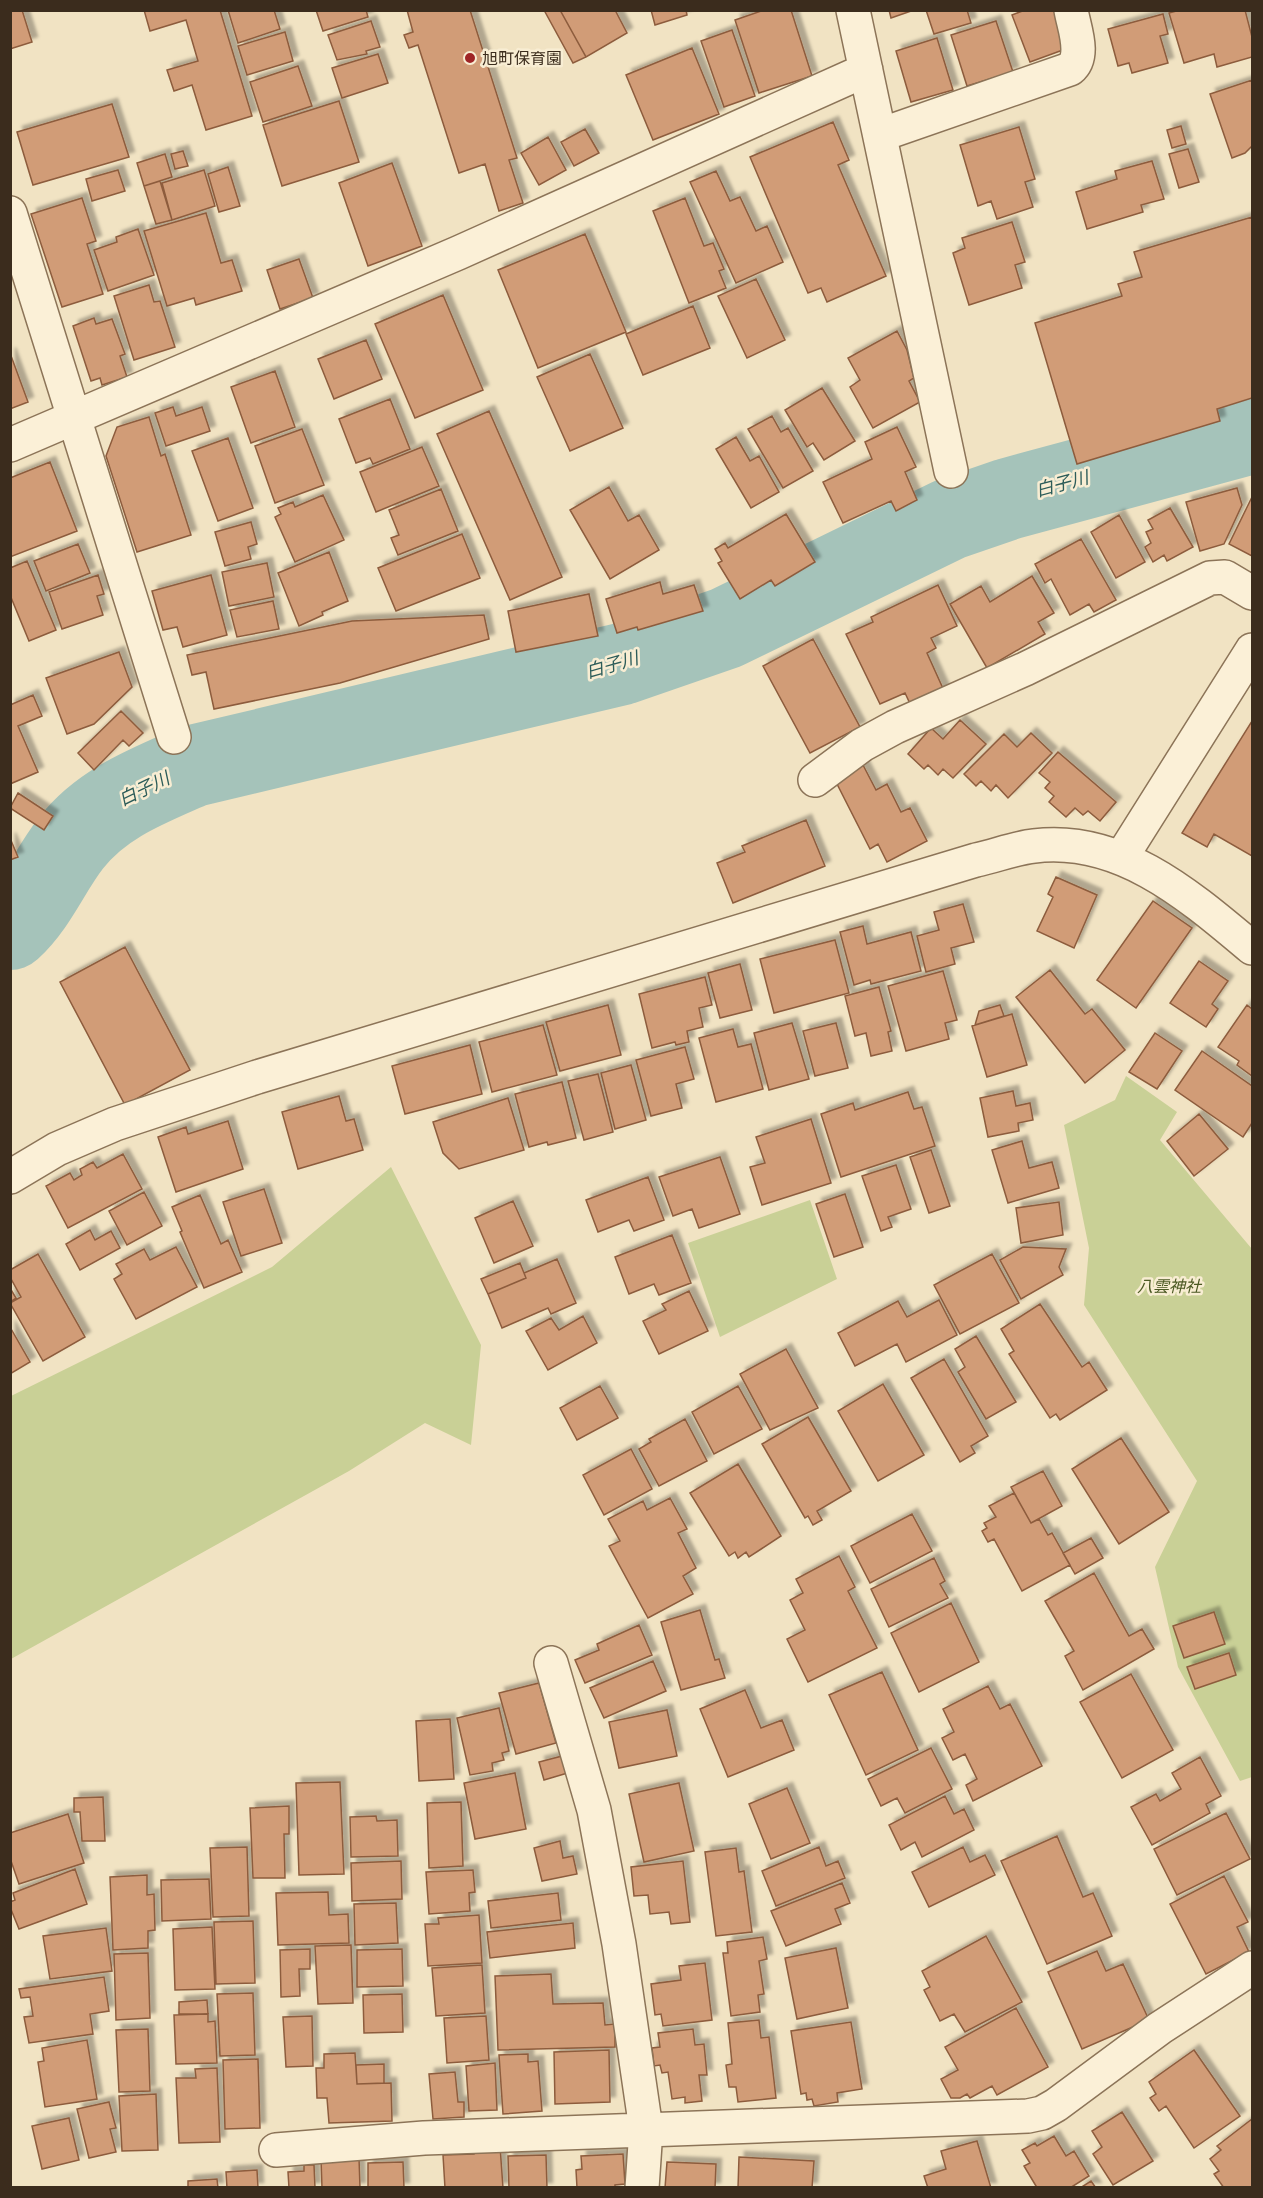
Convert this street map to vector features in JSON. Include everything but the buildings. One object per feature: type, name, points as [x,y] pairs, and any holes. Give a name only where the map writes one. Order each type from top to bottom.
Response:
[{"type":"street","points":[[853,10],[951,471]]},
{"type":"street","points":[[879,135],[1070,69],[1077,64],[1079,55],[1071,10]]},
{"type":"street","points":[[10,445],[458,253],[866,70]]},
{"type":"street","points":[[10,213],[174,737]]},
{"type":"street","points":[[815,780],[862,745],[896,727],[1025,669],[1210,578],[1225,577],[1252,593]]},
{"type":"street","points":[[1121,858],[1252,651]]},
{"type":"street","points":[[10,1177],[57,1149],[115,1124],[257,1077],[976,860],[1034,846],[1067,846],[1121,858],[1184,891],[1252,948]]},
{"type":"street","points":[[551,1663],[594,1810],[620,1944],[646,2129],[642,2187]]},
{"type":"street","points":[[276,2150],[424,2138],[1028,2116],[1042,2113],[1056,2105],[1176,2017],[1252,1968]]},
{"type":"green space","name":"八雲神社","points":[[1126,1076],[1177,1112],[1160,1140],[1252,1249],[1252,1777],[1240,1781],[1178,1667],[1155,1567],[1197,1481],[1084,1305],[1089,1248],[1064,1125],[1115,1100]]},
{"type":"green space","points":[[391,1167],[481,1345],[471,1445],[425,1423],[349,1471],[11,1659],[11,1396],[272,1267]]},
{"type":"green space","points":[[810,1200],[837,1279],[720,1337],[688,1243]]},
{"type":"waterway","name":"白子川","points":[[10,929],[28,909],[63,854],[83,829],[111,806],[193,766],[622,664],[726,628],[950,519],[1008,499],[1252,433]]},
{"type":"place","name":"旭町保育園","points":[[470,58]]}]
